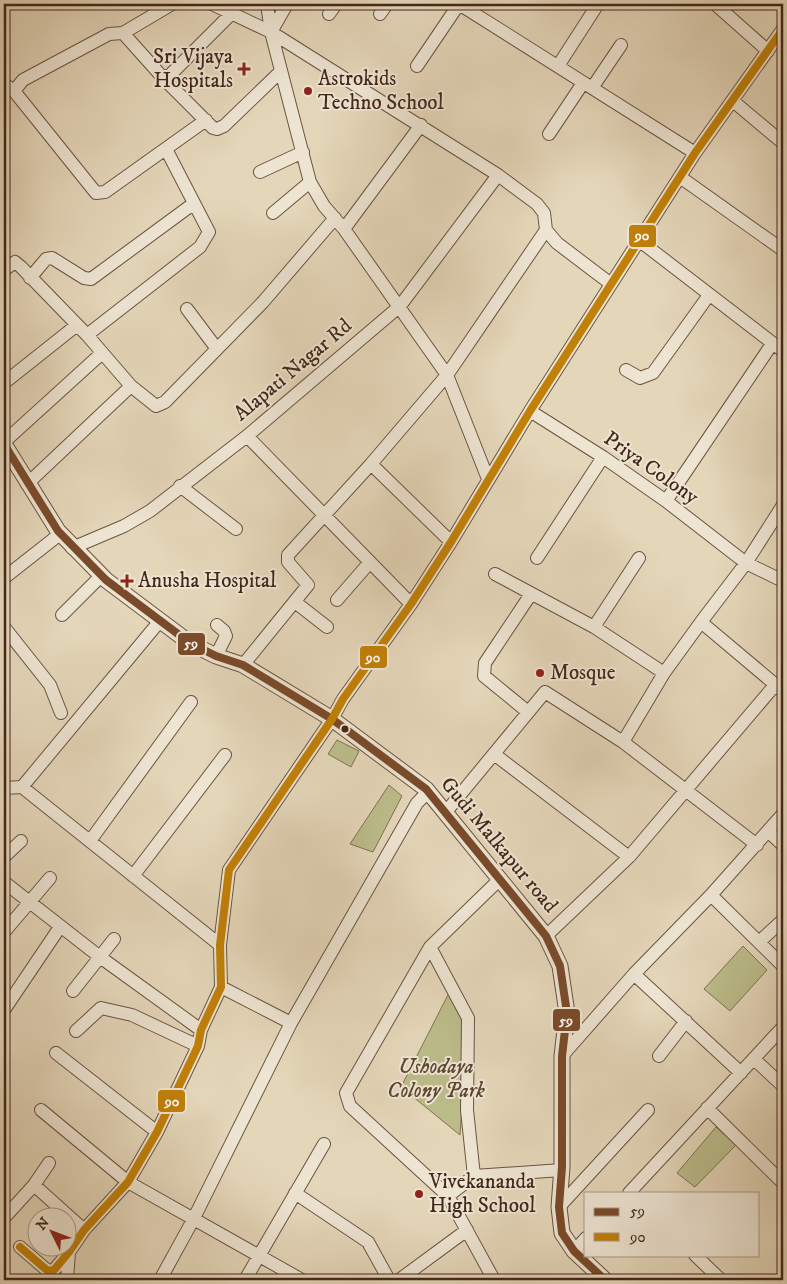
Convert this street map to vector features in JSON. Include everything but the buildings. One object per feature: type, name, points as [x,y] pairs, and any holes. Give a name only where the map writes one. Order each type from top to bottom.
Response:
[{"type":"street","points":[[172,4],[123,33],[109,34],[9,88],[96,192],[106,192],[206,120]]},
{"type":"street","points":[[212,4],[271,32],[498,175],[537,204],[544,213],[546,230],[557,243],[611,284]]},
{"type":"street","points":[[267,4],[271,32],[304,152],[310,182],[324,206],[344,229],[447,375],[488,480]]},
{"type":"street","points":[[271,32],[287,4]]},
{"type":"street","points":[[417,66],[459,4],[695,153]]},
{"type":"street","points":[[715,4],[768,51]]},
{"type":"street","points":[[558,66],[596,7]]},
{"type":"street","points":[[165,80],[231,14]]},
{"type":"street","points":[[78,1239],[128,1182],[157,1132],[198,1046],[201,1030],[221,987],[220,945],[229,870],[332,719],[343,699],[411,604],[451,542],[530,411],[695,153],[783,29]]},
{"type":"street","points":[[123,33],[165,80],[206,120],[218,129],[224,126],[281,71]]},
{"type":"street","points":[[549,134],[621,45]]},
{"type":"street","points":[[733,101],[783,143]]},
{"type":"street","points":[[344,229],[421,125]]},
{"type":"street","points":[[88,335],[200,247],[208,237],[210,232],[193,204],[166,149]]},
{"type":"street","points":[[260,172],[304,152]]},
{"type":"street","name":"Alapati Nagar Rd","points":[[72,548],[138,519],[247,436],[400,306],[498,175]]},
{"type":"street","points":[[680,177],[783,250]]},
{"type":"street","points":[[273,213],[310,182]]},
{"type":"street","points":[[30,278],[46,259],[52,258],[84,278],[91,278],[193,204]]},
{"type":"street","points":[[4,270],[15,262],[88,335],[102,354],[119,369],[131,386],[153,405],[161,405],[263,302],[335,218]]},
{"type":"street","points":[[243,665],[308,585],[288,562],[288,555],[371,464],[447,375],[546,230]]},
{"type":"street","points":[[640,241],[783,351]]},
{"type":"street","points":[[626,370],[640,378],[653,373],[708,295]]},
{"type":"street","points":[[187,309],[218,349]]},
{"type":"street","points":[[4,383],[77,325]]},
{"type":"street","points":[[666,502],[772,344]]},
{"type":"street","points":[[4,443],[102,354]]},
{"type":"street","points":[[26,484],[131,386]]},
{"type":"street","name":"Priya Colony","points":[[530,411],[604,458],[746,563],[783,581]]},
{"type":"street","points":[[247,436],[411,604]]},
{"type":"street","name":"Gudi Malkapur road","points":[[4,443],[26,484],[60,534],[102,576],[159,622],[190,642],[216,656],[243,665],[332,719],[428,792],[546,936],[560,966],[567,1014],[562,1056],[562,1170],[560,1207],[562,1233],[574,1251],[605,1280]]},
{"type":"street","points":[[538,558],[604,458]]},
{"type":"street","points":[[371,464],[451,542]]},
{"type":"street","points":[[180,486],[236,529]]},
{"type":"street","points":[[623,742],[664,673],[700,622],[746,563],[783,505]]},
{"type":"street","points":[[4,578],[60,534]]},
{"type":"street","points":[[594,628],[639,558]]},
{"type":"street","points":[[337,600],[370,562]]},
{"type":"street","points":[[495,574],[594,628],[664,673]]},
{"type":"street","points":[[62,615],[102,576]]},
{"type":"street","points":[[528,712],[484,676],[485,663],[531,594]]},
{"type":"street","points":[[295,602],[327,627]]},
{"type":"street","points":[[22,787],[159,622]]},
{"type":"street","points":[[546,936],[629,858],[779,688],[700,622]]},
{"type":"street","points":[[216,656],[226,636],[217,624]]},
{"type":"street","points":[[4,627],[50,685],[61,713]]},
{"type":"street","points":[[445,813],[545,692],[623,742],[757,845]]},
{"type":"street","points":[[90,841],[191,702]]},
{"type":"street","points":[[494,754],[629,858]]},
{"type":"street","points":[[134,876],[225,755]]},
{"type":"street","points":[[4,788],[22,787],[220,945]]},
{"type":"street","points":[[160,1280],[193,1220],[291,1024],[417,803],[428,792]]},
{"type":"street","points":[[562,1056],[634,974],[711,895],[783,814]]},
{"type":"street","points":[[768,832],[783,845]]},
{"type":"street","points":[[4,857],[21,841]]},
{"type":"street","points":[[4,932],[50,878]]},
{"type":"street","points":[[494,1280],[448,1196],[350,1106],[346,1093],[430,947],[500,879]]},
{"type":"street","points":[[4,882],[60,927],[201,1030]]},
{"type":"street","points":[[711,895],[783,966]]},
{"type":"street","points":[[759,942],[783,920]]},
{"type":"street","points":[[4,1010],[60,927]]},
{"type":"street","points":[[73,991],[114,938]]},
{"type":"street","points":[[430,947],[468,1018],[467,1110],[474,1176]]},
{"type":"street","points":[[634,974],[742,1073]]},
{"type":"street","points":[[221,987],[291,1024]]},
{"type":"street","points":[[76,1031],[101,1008],[132,1015],[198,1046]]},
{"type":"street","points":[[659,1056],[686,1021]]},
{"type":"street","points":[[629,1192],[783,1027]]},
{"type":"street","points":[[56,1053],[157,1132]]},
{"type":"street","points":[[754,1059],[783,1086]]},
{"type":"street","points":[[707,1108],[783,1183]]},
{"type":"street","points":[[40,1110],[128,1182],[302,1280]]},
{"type":"street","points":[[560,1207],[648,1110]]},
{"type":"street","points":[[245,1280],[324,1144]]},
{"type":"street","points":[[4,1218],[34,1185],[49,1163]]},
{"type":"street","points":[[448,1196],[474,1176],[562,1170]]},
{"type":"street","points":[[34,1185],[84,1230]]},
{"type":"street","points":[[296,1193],[368,1242],[389,1280]]},
{"type":"street","points":[[399,1280],[467,1230]]},
{"type":"street","points":[[574,1251],[584,1240]]},
{"type":"street","points":[[20,1247],[28,1254]]},
{"type":"street","points":[[30,1256],[48,1271],[54,1270],[66,1256]]},
{"type":"street","points":[[67,1280],[69,1256]]},
{"type":"street","points":[[696,1256],[721,1280]]},
{"type":"green space","points":[[337,740],[359,751],[351,767],[328,754]]},
{"type":"green space","points":[[389,785],[402,796],[373,852],[350,844]]},
{"type":"green space","points":[[743,946],[767,970],[730,1011],[704,989]]},
{"type":"green space","name":"Ushodaya Colony Park","points":[[452,987],[468,1018],[460,1135],[401,1087]]},
{"type":"green space","points":[[716,1127],[736,1145],[695,1187],[677,1173]]},
{"type":"transit line","name":"90","points":[[20,1247],[48,1271],[54,1270],[84,1230],[128,1182],[157,1132],[198,1046],[201,1030],[221,987],[220,945],[229,870],[332,719],[343,699],[411,604],[451,542],[530,411],[695,153],[783,29]]},
{"type":"transit line","name":"59","points":[[4,444],[58,531],[106,580],[190,643],[216,656],[243,665],[332,719],[426,789],[546,936],[560,966],[567,1013],[562,1056],[562,1167],[559,1207],[562,1233],[574,1251],[605,1280]]},
{"type":"place","name":"Sri Vijaya Hospitals","points":[[244,69]]},
{"type":"place","name":"Astrokids Techno School","points":[[308,91]]},
{"type":"place","name":"Anusha Hospital","points":[[127,581]]},
{"type":"place","name":"Mosque","points":[[540,673]]},
{"type":"place","name":"Vivekananda High School","points":[[419,1194]]}]
